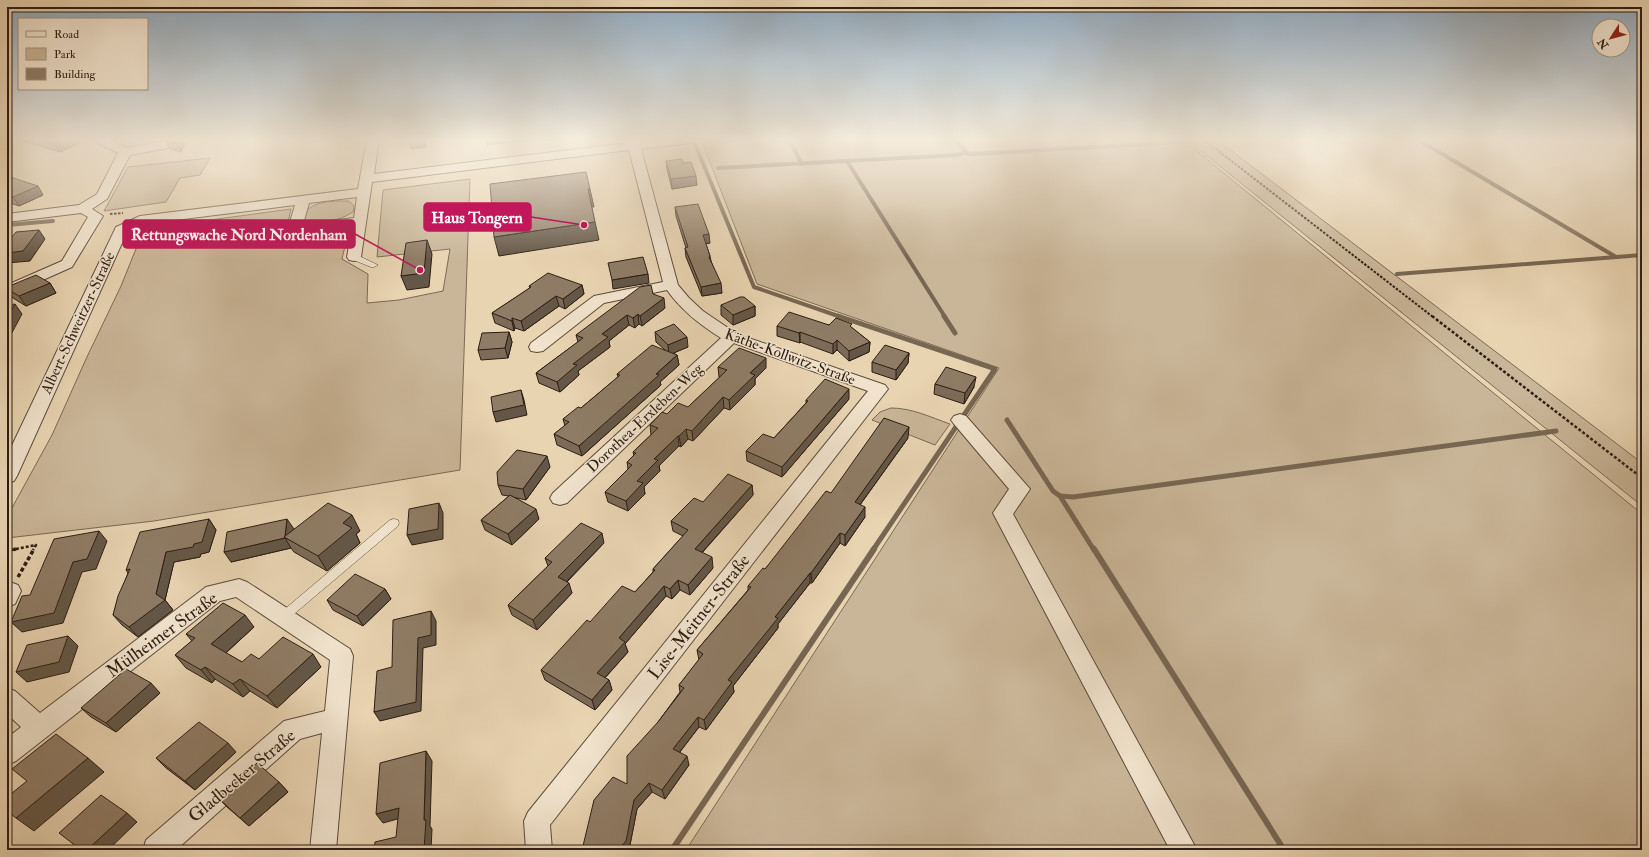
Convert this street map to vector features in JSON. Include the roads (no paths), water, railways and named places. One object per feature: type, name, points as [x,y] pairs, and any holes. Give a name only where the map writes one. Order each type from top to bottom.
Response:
[{"type":"street","points":[[7,218],[84,208],[102,196],[111,179]]},
{"type":"street","points":[[354,257],[367,179]]},
{"type":"street","name":"Käthe-Kollwitz-Straße","points":[[643,179],[670,285],[680,299],[695,313],[711,326],[731,337],[879,389]]},
{"type":"street","name":"Albert-Schweitzer-Straße","points":[[7,476],[121,230],[140,220],[364,192]]},
{"type":"street","points":[[303,200],[295,229],[360,221]]},
{"type":"street","points":[[7,290],[67,264],[96,216],[84,208]]},
{"type":"street","points":[[537,346],[599,299],[670,285]]},
{"type":"street","name":"Dorothea-Erxleben-Weg","points":[[560,498],[731,337]]},
{"type":"street","name":"Lise-Meitner-Straße","points":[[539,850],[537,821],[879,389]]},
{"type":"street","points":[[960,420],[1020,489],[1002,513],[1184,850]]},
{"type":"street","name":"Mülheimer Straße","points":[[7,753],[214,593],[239,588],[342,656],[323,850]]},
{"type":"street","points":[[7,699],[38,728]]},
{"type":"street","name":"Gladbecker Straße","points":[[156,850],[293,729],[337,719]]},
{"type":"lane","points":[[354,257],[374,265]]},
{"type":"lane","points":[[283,617],[394,523]]},
{"type":"waterway","points":[[709,179],[754,287],[841,317]]},
{"type":"waterway","points":[[858,179],[945,317]]},
{"type":"waterway","points":[[1484,179],[1616,257]]},
{"type":"waterway","points":[[7,225],[53,221]]},
{"type":"waterway","points":[[1397,274],[1642,255]]},
{"type":"waterway","points":[[838,316],[995,369],[873,550]]},
{"type":"waterway","points":[[944,316],[955,333]]},
{"type":"waterway","points":[[1007,420],[1053,491],[1060,496]]},
{"type":"waterway","points":[[1060,496],[1073,497],[1556,431]]},
{"type":"waterway","points":[[1060,496],[1094,550]]},
{"type":"waterway","points":[[672,850],[874,549]]},
{"type":"waterway","points":[[1094,549],[1284,850]]},
{"type":"place","name":"Haus Tongern","points":[[584,225]]},
{"type":"place","name":"Rettungswache Nord Nordenham","points":[[420,270]]}]
